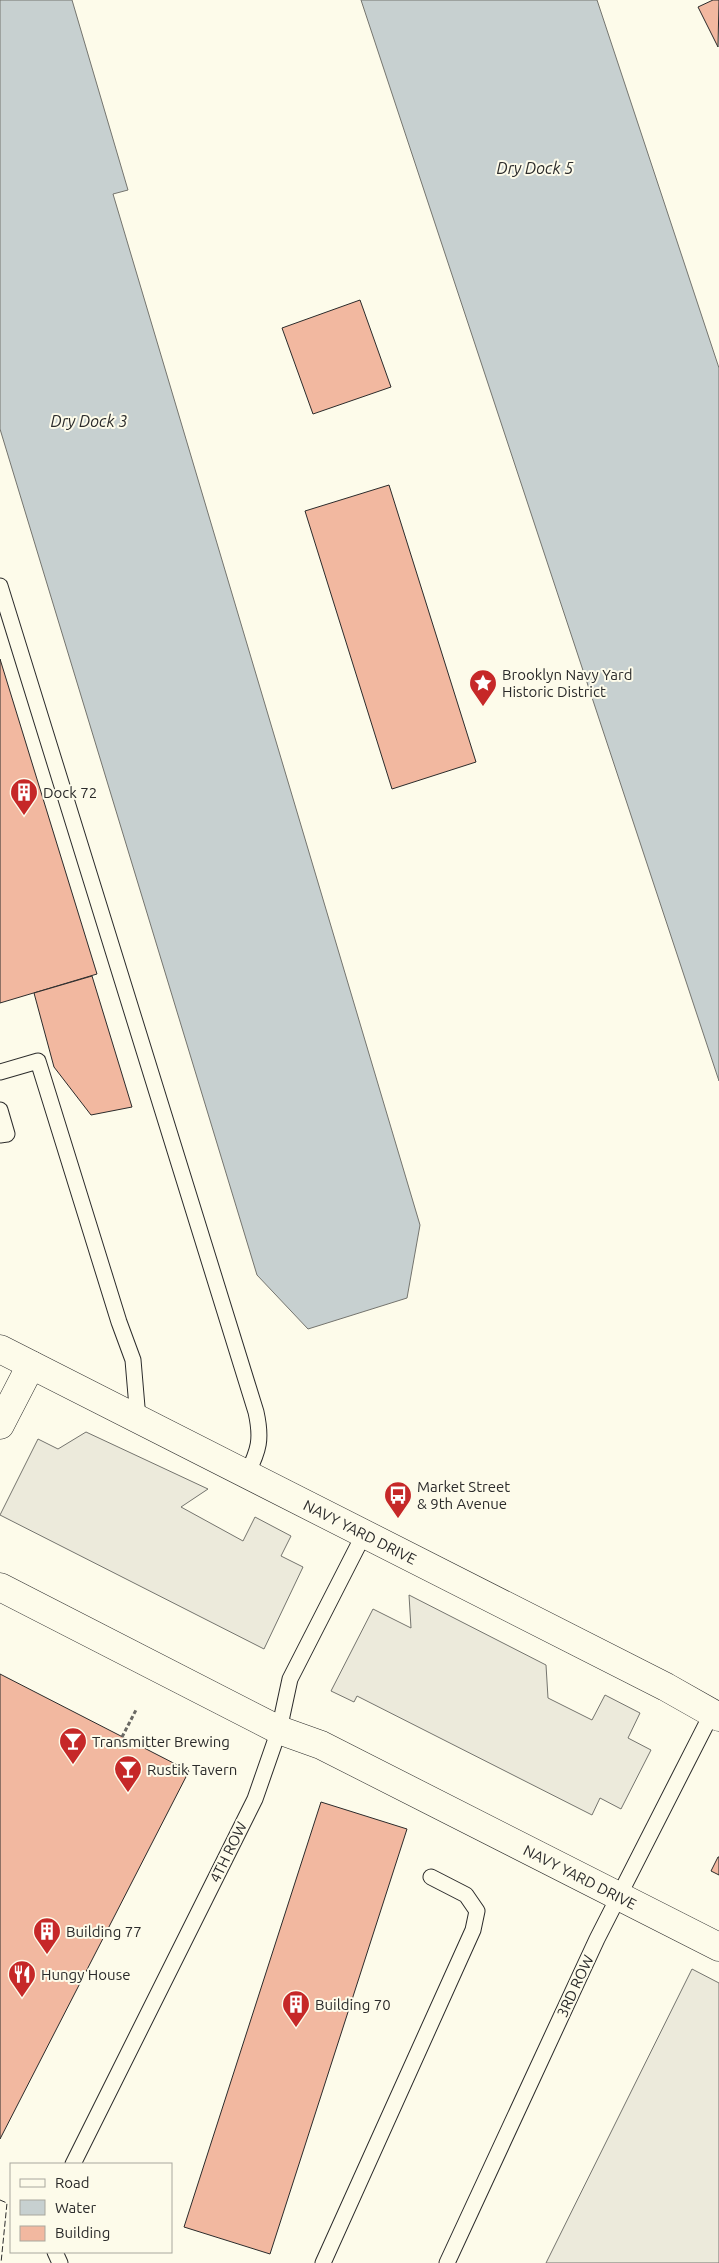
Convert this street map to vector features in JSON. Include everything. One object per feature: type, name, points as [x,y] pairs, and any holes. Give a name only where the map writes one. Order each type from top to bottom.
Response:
[{"type":"street","name":"NAVY YARD DRIVE","points":[[0,1349],[666,1688],[715,1715]]},
{"type":"street","points":[[0,1425],[31,1365]]},
{"type":"street","name":"NAVY YARD DRIVE","points":[[0,1587],[279,1730],[321,1745],[719,1947]]},
{"type":"lane","points":[[0,586],[256,1412],[260,1427],[259,1445],[247,1474]]},
{"type":"lane","points":[[0,1072],[38,1061],[116,1313],[133,1360],[138,1419]]},
{"type":"lane","points":[[0,1110],[7,1134],[0,1135]]},
{"type":"lane","name":"4TH ROW","points":[[73,2163],[254,1799],[279,1730],[290,1679],[364,1534]]},
{"type":"lane","name":"3RD ROW","points":[[447,2263],[498,2150],[618,1897],[715,1715]]},
{"type":"lane","points":[[323,2263],[473,1930],[477,1912],[466,1895],[431,1877]]},
{"type":"path","points":[[122,1737],[136,1710]]},
{"type":"shaded area","points":[[86,1432],[208,1489],[181,1507],[243,1541],[255,1517],[291,1536],[281,1556],[303,1567],[264,1649],[0,1515],[38,1439],[58,1449]]},
{"type":"shaded area","points":[[409,1595],[546,1665],[548,1698],[592,1720],[605,1695],[640,1713],[628,1738],[651,1750],[621,1809],[600,1798],[592,1815],[357,1696],[354,1702],[331,1691],[373,1609],[411,1628]]},
{"type":"shaded area","points":[[692,1969],[719,1983],[719,2263],[546,2263]]},
{"type":"water","name":"Dry Dock 3","points":[[0,0],[72,0],[128,190],[113,194],[420,1225],[407,1298],[308,1329],[257,1275],[0,429]]},
{"type":"water","name":"Dry Dock 5","points":[[361,0],[597,0],[719,368],[719,1081]]},
{"type":"building","points":[[713,0],[719,0],[718,47],[698,7]]},
{"type":"building","points":[[360,300],[391,387],[313,414],[282,328]]},
{"type":"building","points":[[389,485],[476,762],[392,789],[305,511]]},
{"type":"building","name":"Dock 72","points":[[0,659],[97,974],[0,1003]]},
{"type":"building","points":[[92,976],[132,1107],[91,1115],[54,1067],[34,993]]},
{"type":"building","name":"Building 77","points":[[0,1674],[189,1771],[0,2139]]},
{"type":"building","name":"Building 70","points":[[321,1802],[407,1829],[270,2254],[184,2227]]},
{"type":"building","points":[[719,1857],[719,1875],[711,1871]]},
{"type":"fence","points":[[0,2200],[7,2203],[1,2263]]},
{"type":"place","name":"Brooklyn Navy Yard Historic District","points":[[483,707]]},
{"type":"place","name":"Dock 72","points":[[24,816]]},
{"type":"place","name":"Market Street & 9th Avenue","points":[[398,1519]]},
{"type":"place","name":"Transmitter Brewing","points":[[73,1765]]},
{"type":"place","name":"Rustik Tavern","points":[[128,1793]]},
{"type":"place","name":"Building 77","points":[[47,1955]]},
{"type":"place","name":"Hungy House","points":[[22,1998]]},
{"type":"place","name":"Building 70","points":[[296,2028]]}]
